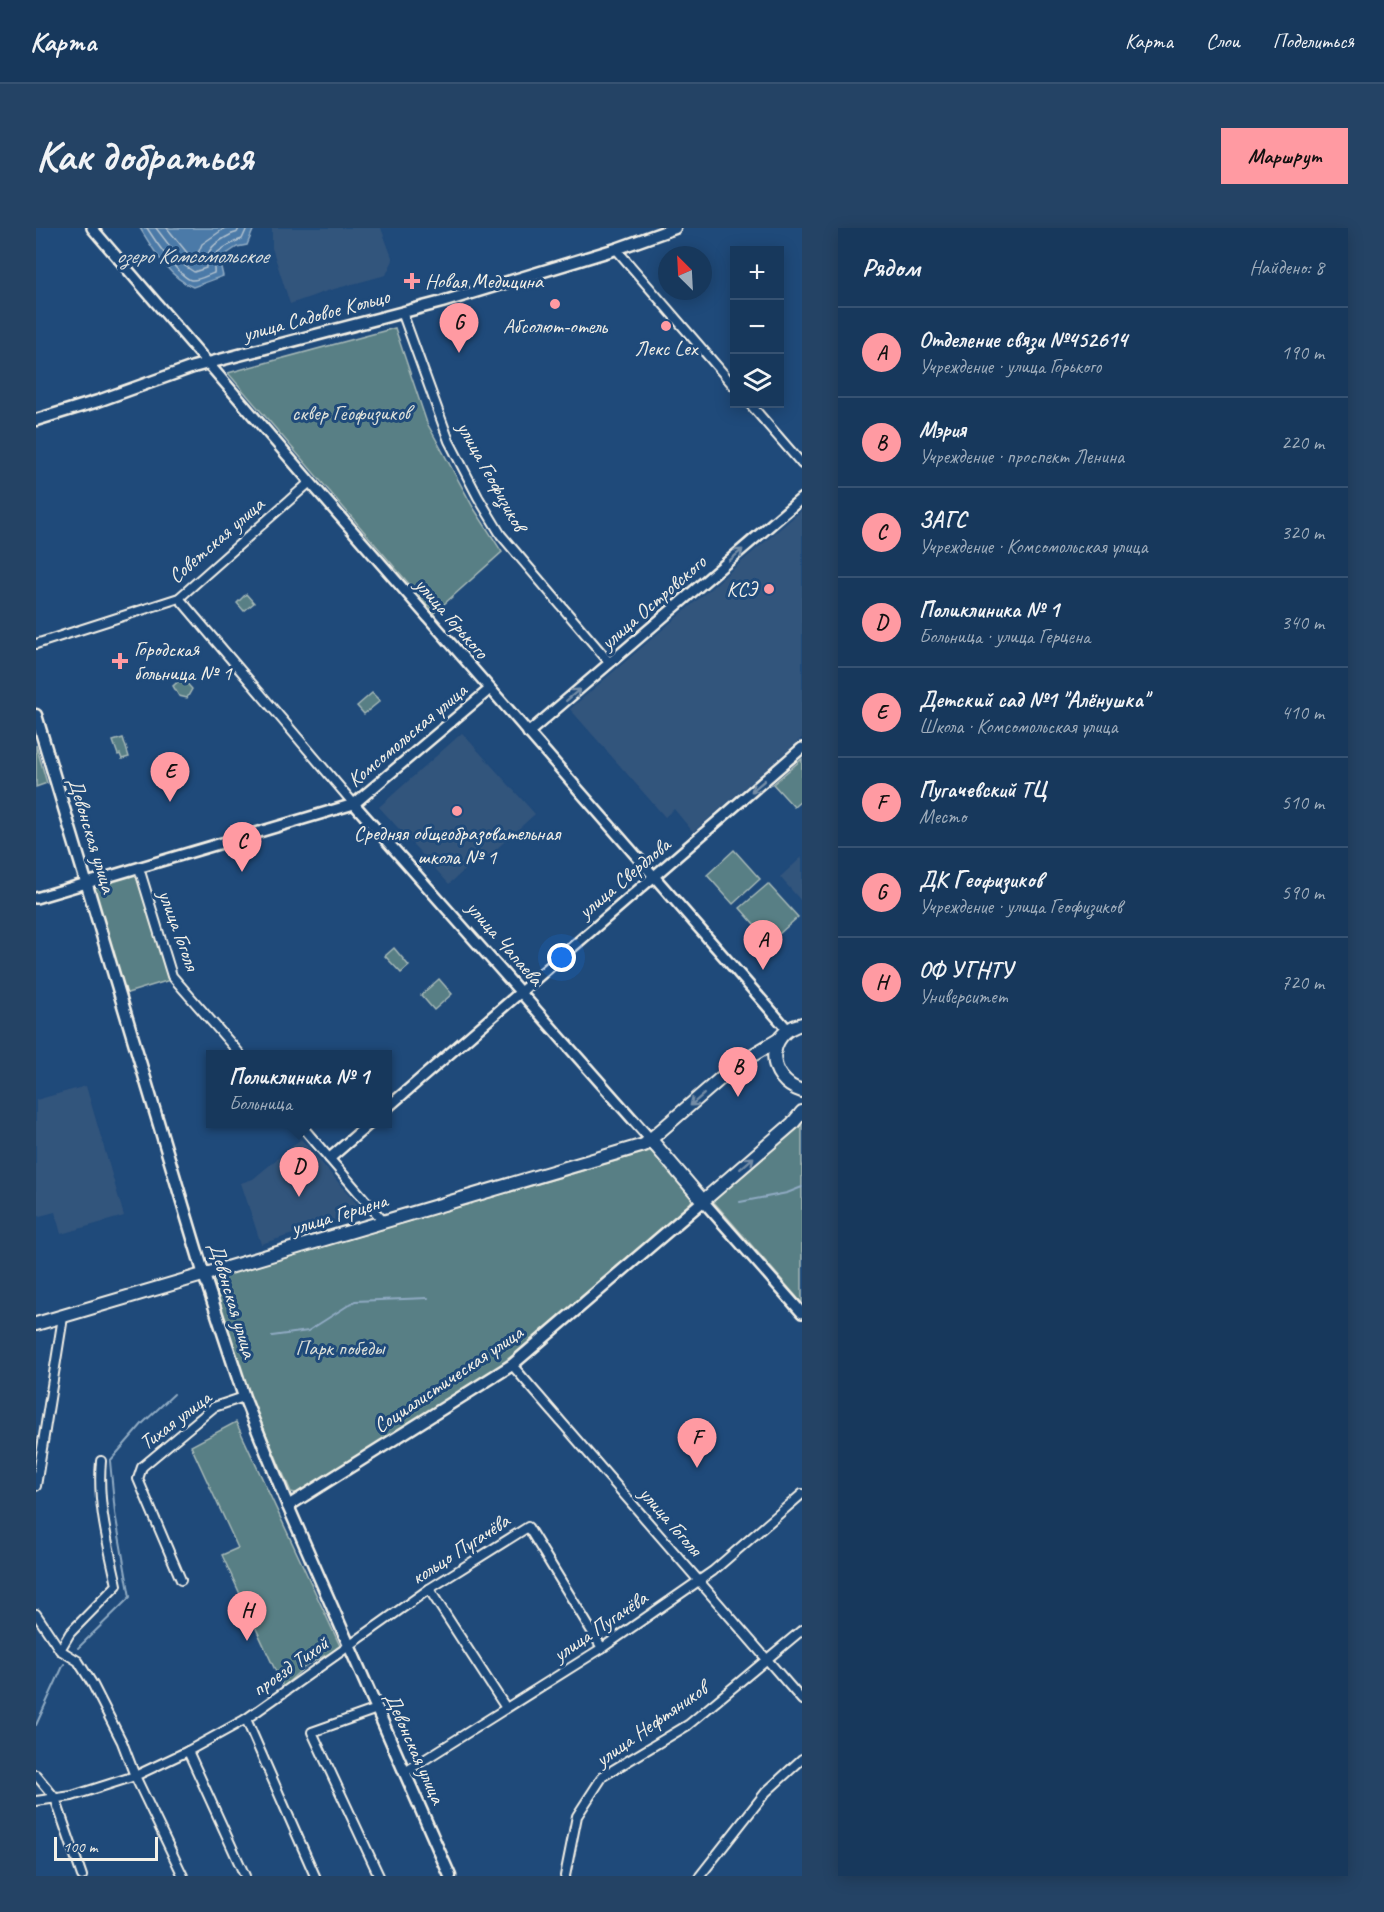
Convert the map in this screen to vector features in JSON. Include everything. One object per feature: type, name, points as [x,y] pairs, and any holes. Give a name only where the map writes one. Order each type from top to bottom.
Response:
[{"type":"main road","name":"улица Садовое Кольцо","points":[[36,420],[207,363],[442,303],[616,249],[675,228]]},
{"type":"main road","name":"Девонская улица","points":[[36,715],[204,1275],[244,1397],[288,1506],[352,1645],[377,1709],[450,1876]]},
{"type":"main road","points":[[788,1030],[802,1024]]},
{"type":"main road","name":"улица Герцена","points":[[36,1324],[644,1145],[736,1065],[778,1040],[788,1030]]},
{"type":"main road","points":[[778,1040],[774,1058],[779,1076],[785,1083],[802,1091]]},
{"type":"main road","points":[[703,1201],[792,1124],[802,1112]]},
{"type":"main road","name":"улица Чапаева","points":[[651,1140],[703,1201]]},
{"type":"main road","name":"Социалистическая улица","points":[[288,1506],[512,1365],[703,1201]]},
{"type":"street","name":"улица Горького","points":[[92,228],[310,483],[788,1030]]},
{"type":"street","points":[[616,249],[730,380]]},
{"type":"street","name":"улица Геофизиков","points":[[402,312],[449,441],[478,497],[501,535],[610,663]]},
{"type":"street","points":[[753,408],[802,464]]},
{"type":"street","name":"Советская улица","points":[[36,644],[179,598],[310,483]]},
{"type":"street","name":"улица Островского","points":[[528,733],[802,498]]},
{"type":"street","name":"улица Чапаева","points":[[179,598],[354,804],[651,1140]]},
{"type":"street","name":"Комсомольская улица","points":[[36,898],[354,804],[490,689]]},
{"type":"street","name":"улица Свердлова","points":[[392,1103],[802,748]]},
{"type":"street","name":"улица Гоголя","points":[[139,868],[172,976],[237,1050]]},
{"type":"street","points":[[304,1128],[383,1221]]},
{"type":"street","points":[[330,1158],[364,1128]]},
{"type":"street","name":"улица Чапаева","points":[[703,1201],[802,1313]]},
{"type":"street","points":[[36,1486],[63,1317]]},
{"type":"street","name":"улица Гоголя","points":[[512,1365],[802,1700]]},
{"type":"street","name":"Тихая улица","points":[[181,1581],[138,1479],[142,1467],[214,1407],[244,1397]]},
{"type":"street","points":[[60,1650],[70,1633],[117,1585],[103,1521],[99,1480],[101,1461]]},
{"type":"street","name":"улица Пугачёва","points":[[405,1772],[602,1648],[713,1571],[802,1494]]},
{"type":"street","name":"кольцо Пугачёва","points":[[352,1645],[429,1589],[528,1527],[602,1648]]},
{"type":"street","points":[[429,1589],[506,1708]]},
{"type":"street","points":[[36,1614],[60,1650],[78,1660],[93,1685],[122,1742],[135,1776],[183,1876]]},
{"type":"street","name":"улица Нефтяников","points":[[568,1875],[577,1816],[603,1776],[688,1725],[802,1630]]},
{"type":"street","name":"проезд Тихой","points":[[36,1801],[72,1796],[135,1776],[188,1751],[246,1719],[352,1645]]},
{"type":"street","points":[[377,1709],[312,1732],[379,1876]]},
{"type":"street","points":[[246,1719],[315,1876]]},
{"type":"street","points":[[188,1751],[245,1876]]},
{"type":"street","points":[[700,1876],[766,1792],[802,1759]]},
{"type":"street","points":[[36,1775],[55,1798],[82,1876]]},
{"type":"shaded area","points":[[272,228],[381,228],[393,260],[386,275],[290,304],[272,248]]},
{"type":"shaded area","points":[[802,510],[802,738],[693,832],[674,809],[665,817],[570,709]]},
{"type":"shaded area","name":"Средняя общеобразовательная школа № 1","points":[[462,733],[535,814],[481,863],[477,859],[449,884],[379,807]]},
{"type":"shaded area","points":[[802,857],[802,902],[780,877]]},
{"type":"shaded area","points":[[86,1086],[124,1216],[61,1234],[55,1212],[36,1217],[36,1100]]},
{"type":"shaded area","points":[[301,1139],[364,1212],[261,1244],[241,1183],[253,1179]]},
{"type":"green space","name":"cквер Геофизиков","points":[[395,328],[427,423],[473,507],[502,552],[434,613],[228,373]]},
{"type":"green space","points":[[246,594],[254,603],[244,611],[237,603]]},
{"type":"green space","points":[[182,678],[192,689],[187,698],[179,696],[173,686]]},
{"type":"green space","points":[[372,693],[380,701],[364,714],[357,706]]},
{"type":"green space","points":[[123,738],[129,757],[122,759],[113,741]]},
{"type":"green space","points":[[36,745],[47,783],[36,787]]},
{"type":"green space","points":[[802,759],[802,800],[794,807],[773,784]]},
{"type":"green space","points":[[734,850],[760,879],[733,904],[707,875]]},
{"type":"green space","points":[[137,873],[170,980],[124,994],[91,887]]},
{"type":"green space","points":[[768,884],[798,917],[770,942],[740,908]]},
{"type":"green space","points":[[394,948],[409,966],[401,973],[385,956]]},
{"type":"green space","points":[[439,979],[452,994],[434,1010],[421,995]]},
{"type":"green space","points":[[802,1125],[802,1303],[713,1201]]},
{"type":"green space","name":"Парк победы","points":[[650,1151],[657,1155],[693,1197],[690,1204],[495,1369],[299,1494],[291,1492],[241,1376],[214,1281],[216,1278]]},
{"type":"green space","points":[[236,1422],[341,1648],[308,1664],[283,1687],[222,1555],[238,1548],[191,1446]]},
{"type":"water","name":"озеро Комсомольское","points":[[140,228],[254,228],[247,245],[237,247],[219,259],[223,276],[193,287],[184,283],[169,270]]},
{"type":"waterway","points":[[740,1202],[787,1193],[802,1187]]},
{"type":"waterway","points":[[272,1336],[308,1331],[355,1301],[428,1298]]},
{"type":"waterway","points":[[78,1648],[130,1597],[115,1513],[110,1461],[143,1423],[174,1394]]},
{"type":"waterway","points":[[36,1725],[64,1664]]},
{"type":"place","name":"Новая Медицина","points":[[412,281]]},
{"type":"place","name":"Абсолют-отель","points":[[555,304]]},
{"type":"place","name":"Лекс Lex","points":[[666,326]]},
{"type":"place","name":"ДК Геофизиков","points":[[459,353]]},
{"type":"place","name":"КСЭ","points":[[769,589]]},
{"type":"place","name":"Городская больница № 1","points":[[120,661]]},
{"type":"place","name":"Детский сад №1 \"Алёнушка\"","points":[[170,802]]},
{"type":"place","name":"Средняя общеобразовательная школа № 1","points":[[457,811]]},
{"type":"place","name":"ЗАГС","points":[[242,872]]},
{"type":"place","name":"Отделение связи №452614","points":[[763,970]]},
{"type":"place","name":"Мэрия","points":[[738,1097]]},
{"type":"place","name":"Поликлиника № 1","points":[[299,1197]]},
{"type":"place","name":"Пугачевский ТЦ","points":[[697,1468]]},
{"type":"place","name":"ОФ УГНТУ","points":[[247,1641]]}]
